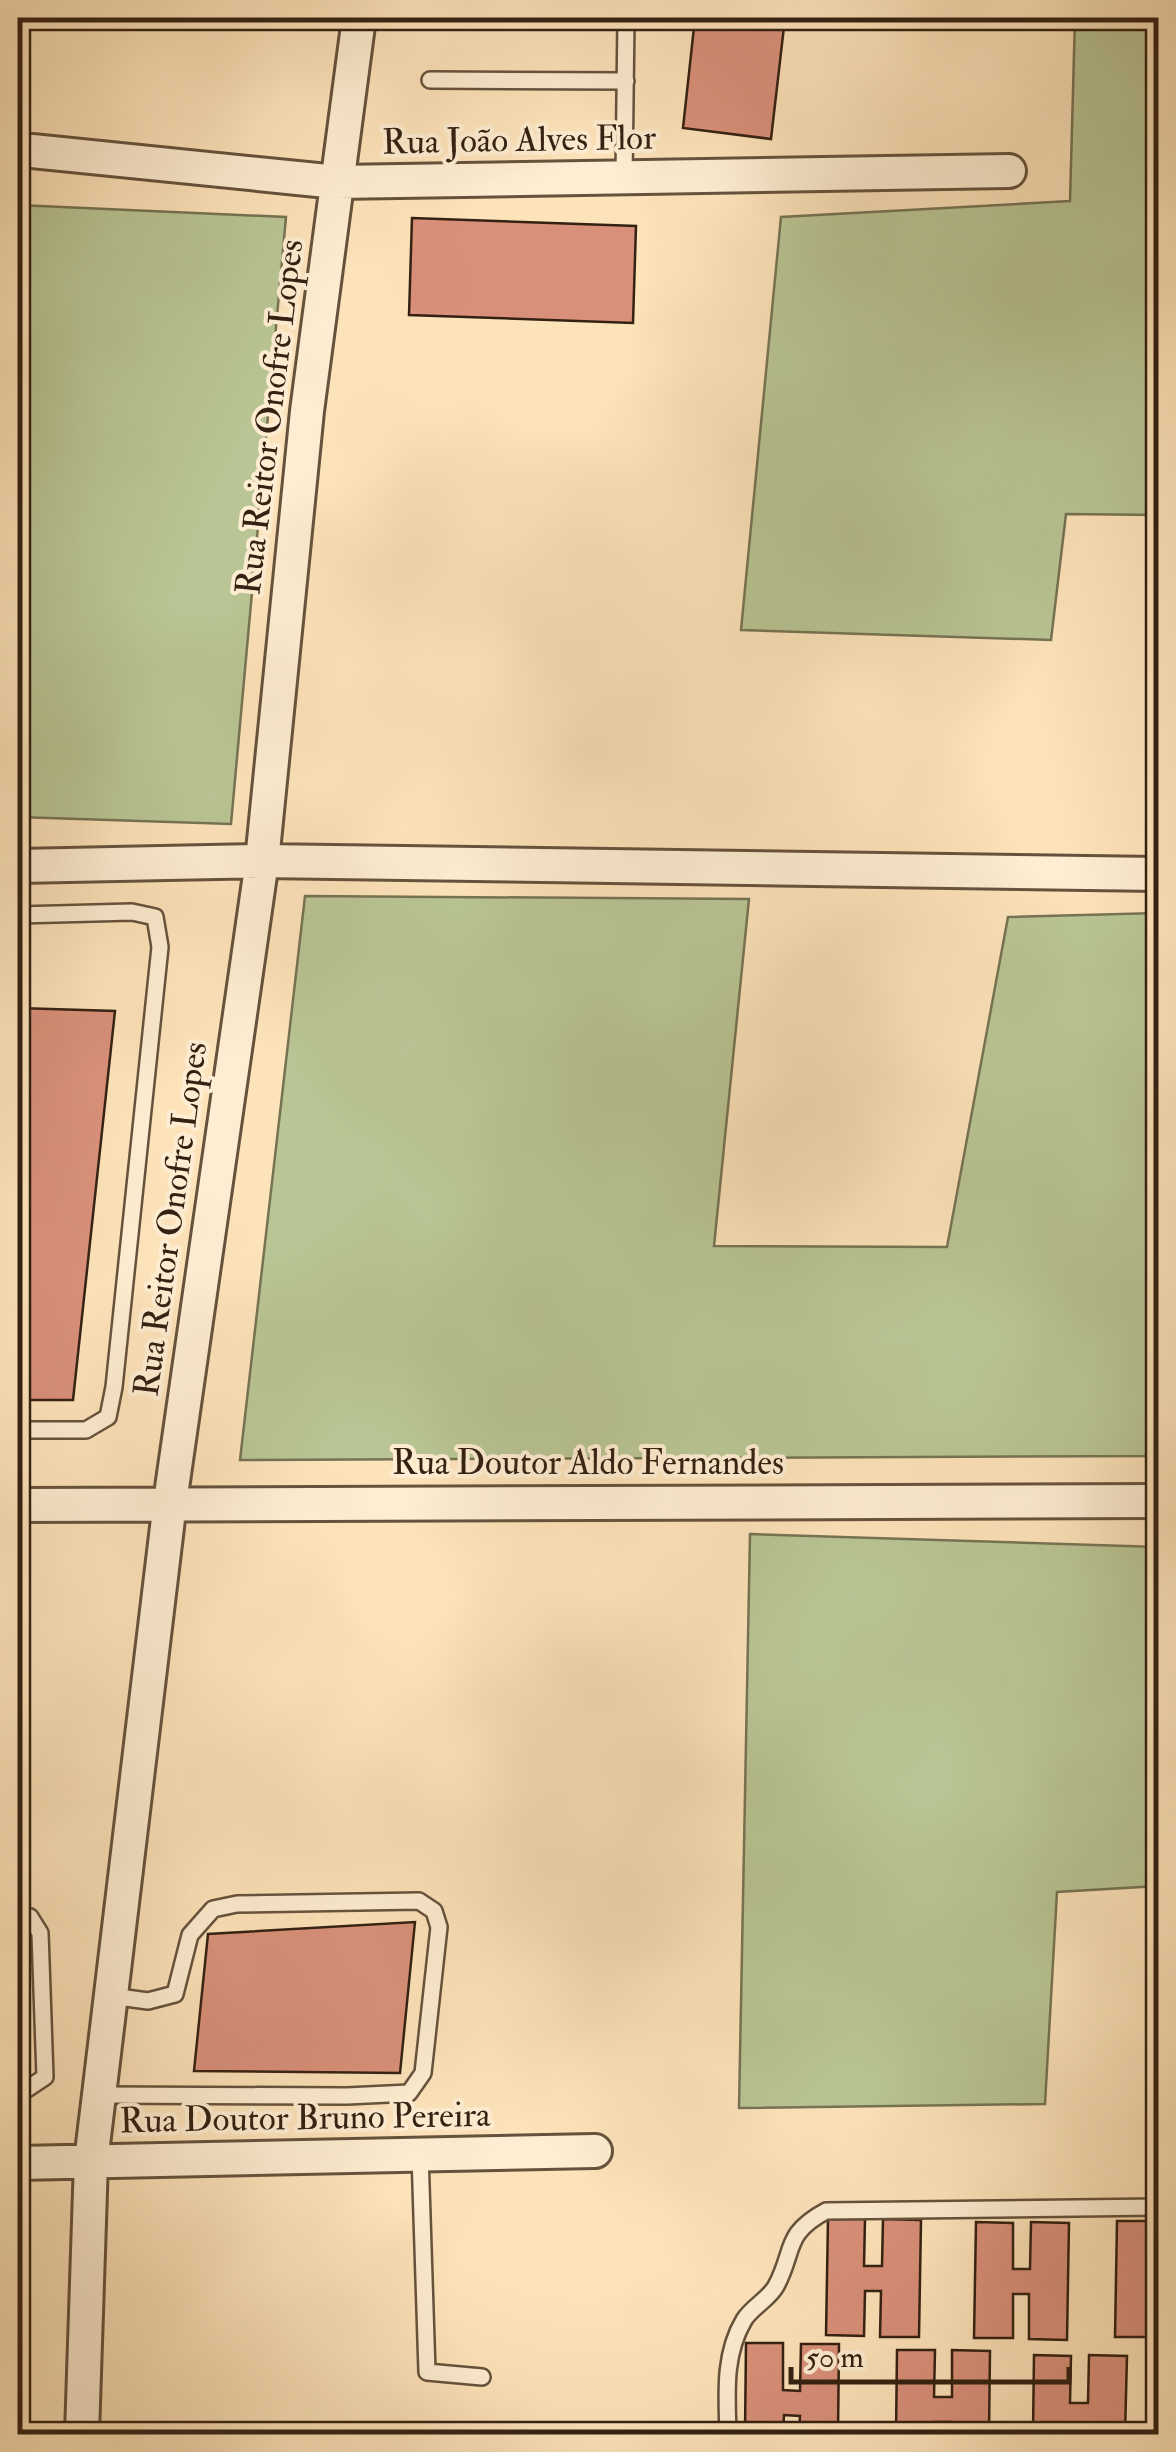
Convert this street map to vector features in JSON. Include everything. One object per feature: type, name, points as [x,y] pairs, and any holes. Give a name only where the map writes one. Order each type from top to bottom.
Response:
[{"type":"street","name":"Rua Reitor Onofre Lopes","points":[[82,2434],[91,2161],[170,1502],[262,861],[307,411],[359,18]]},
{"type":"street","name":"Rua João Alves Flor","points":[[32,151],[337,182],[1009,170]]},
{"type":"street","points":[[18,866],[262,861],[1158,874]]},
{"type":"street","name":"Rua Doutor Aldo Fernandes","points":[[18,1505],[1158,1501]]},
{"type":"street","name":"Rua Doutor Bruno Pereira","points":[[18,2163],[595,2151]]},
{"type":"lane","points":[[624,177],[626,18]]},
{"type":"lane","points":[[430,80],[626,80]]},
{"type":"lane","points":[[18,915],[132,912],[155,916],[160,947],[108,1417],[86,1430],[18,1430]]},
{"type":"lane","points":[[99,2095],[408,2093],[423,2073],[439,1927],[434,1910],[419,1901],[237,1904],[213,1909],[190,1935],[175,1994],[148,2001],[111,1996]]},
{"type":"lane","points":[[18,1916],[30,1917],[40,1933],[45,2077],[18,2095]]},
{"type":"lane","points":[[420,2154],[426,2372],[482,2377]]},
{"type":"lane","points":[[728,2434],[727,2366],[744,2320],[776,2286],[787,2251],[806,2222],[816,2216],[826,2211],[1158,2207]]},
{"type":"green space","points":[[1075,18],[1158,18],[1158,515],[1066,514],[1051,640],[741,630],[781,217],[1070,201]]},
{"type":"green space","points":[[18,205],[286,217],[231,824],[18,817]]},
{"type":"green space","points":[[305,896],[749,899],[714,1246],[947,1247],[1008,917],[1158,913],[1158,1456],[240,1460]]},
{"type":"green space","points":[[750,1534],[1158,1547],[1158,1886],[1057,1892],[1045,2104],[739,2108]]},
{"type":"building","points":[[695,18],[785,18],[771,139],[683,128]]},
{"type":"building","points":[[412,218],[636,226],[633,323],[409,315]]},
{"type":"building","points":[[18,1008],[115,1011],[73,1400],[18,1400]]},
{"type":"building","points":[[415,1922],[400,2073],[194,2071],[208,1934]]},
{"type":"building","points":[[828,2219],[865,2219],[864,2266],[882,2266],[883,2219],[921,2220],[919,2337],[880,2337],[881,2291],[865,2291],[864,2336],[826,2335]]},
{"type":"building","points":[[1117,2221],[1155,2221],[1158,2293],[1154,2293],[1154,2337],[1115,2337]]},
{"type":"building","points":[[976,2222],[1013,2223],[1013,2269],[1030,2269],[1031,2222],[1069,2223],[1067,2340],[1029,2339],[1029,2294],[1013,2294],[1013,2338],[974,2338]]},
{"type":"building","points":[[746,2343],[783,2343],[783,2390],[800,2391],[801,2344],[839,2344],[838,2434],[799,2434],[800,2416],[784,2415],[783,2434],[745,2434]]},
{"type":"building","points":[[897,2350],[935,2350],[934,2397],[952,2397],[952,2350],[990,2351],[989,2434],[951,2434],[951,2422],[935,2422],[934,2434],[896,2434]]},
{"type":"building","points":[[1034,2355],[1071,2356],[1070,2403],[1088,2403],[1089,2355],[1127,2356],[1125,2434],[1087,2434],[1087,2427],[1071,2428],[1071,2434],[1033,2434]]}]
